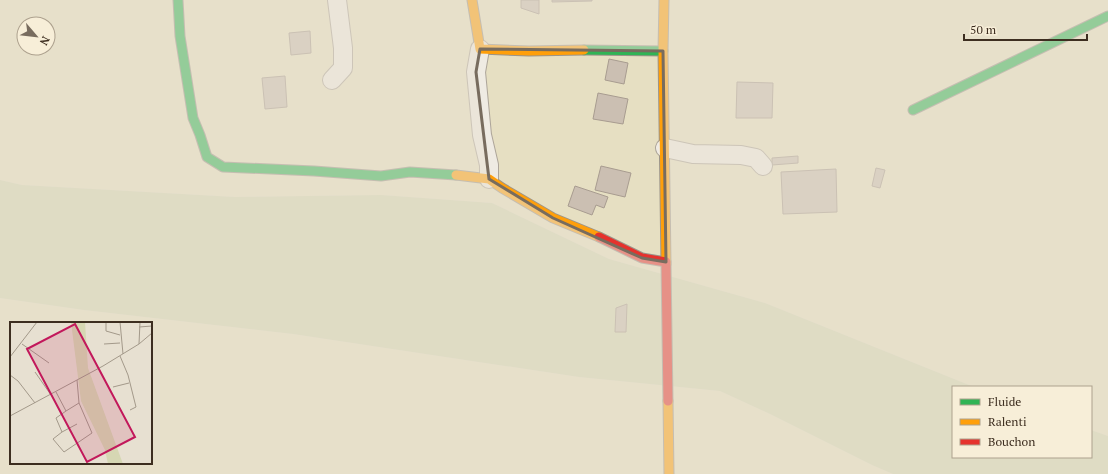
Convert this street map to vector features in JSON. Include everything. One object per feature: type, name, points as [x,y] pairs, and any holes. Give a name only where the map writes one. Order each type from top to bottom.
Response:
[{"type":"street","points":[[178,0],[180,36],[193,118],[207,157],[223,167],[381,176],[410,172],[489,179],[553,218],[596,235],[642,258],[666,262]]},
{"type":"street","points":[[332,80],[343,68],[343,48],[337,0]]},
{"type":"street","points":[[472,0],[480,49],[476,72],[482,135],[489,165],[489,179]]},
{"type":"street","points":[[664,0],[663,52],[669,474]]},
{"type":"street","points":[[913,110],[1108,16]]},
{"type":"street","points":[[480,49],[663,52]]},
{"type":"street","points":[[665,148],[693,154],[741,155],[756,158],[763,166]]},
{"type":"highlighted area","points":[[480,49],[663,51],[666,262],[642,258],[553,218],[489,179],[476,72]]},
{"type":"shaded area","points":[[0,0],[1108,0],[1108,436],[1092,430],[1092,386],[972,386],[765,303],[609,259],[492,203],[381,195],[235,197],[22,185],[0,180]]},
{"type":"shaded area","points":[[0,298],[84,310],[293,334],[579,377],[720,391],[893,474],[0,474]]},
{"type":"green space","points":[[0,180],[22,185],[235,197],[381,195],[492,203],[609,259],[765,303],[972,386],[952,386],[952,458],[1092,458],[1092,430],[1108,436],[1108,474],[893,474],[720,391],[579,377],[293,334],[84,310],[0,298]]},
{"type":"building","points":[[521,0],[539,0],[539,14],[521,8]]},
{"type":"building","points":[[552,0],[592,0],[592,1],[552,2]]},
{"type":"building","points":[[310,31],[311,53],[291,55],[289,33]]},
{"type":"building","points":[[609,59],[628,63],[624,84],[605,80]]},
{"type":"building","points":[[285,76],[287,107],[265,109],[262,78]]},
{"type":"building","points":[[737,82],[773,83],[772,118],[736,118]]},
{"type":"building","points":[[598,93],[628,99],[623,124],[593,119]]},
{"type":"building","points":[[798,156],[798,163],[772,165],[772,158]]},
{"type":"building","points":[[601,166],[631,173],[625,197],[595,190]]},
{"type":"building","points":[[876,168],[885,170],[880,188],[872,186]]},
{"type":"building","points":[[836,169],[837,212],[783,214],[781,172]]},
{"type":"building","points":[[575,186],[608,197],[604,208],[596,205],[592,215],[568,206]]},
{"type":"building","points":[[627,304],[626,332],[615,332],[616,308]]},
{"type":"traffic: fast","points":[[178,0],[180,36],[193,118],[207,157],[223,167],[381,176],[410,172],[456,175]]},
{"type":"traffic: fast","points":[[913,110],[1108,16]]},
{"type":"traffic: fast","points":[[584,50],[663,51]]},
{"type":"traffic: slow","points":[[472,0],[480,49],[529,51],[584,50]]},
{"type":"traffic: slow","points":[[664,0],[663,51],[666,264]]},
{"type":"traffic: slow","points":[[456,175],[489,179],[553,218],[599,237]]},
{"type":"traffic: slow","points":[[668,401],[669,474]]},
{"type":"traffic: jam","points":[[599,237],[642,258],[666,262]]},
{"type":"traffic: jam","points":[[666,264],[668,401]]}]
